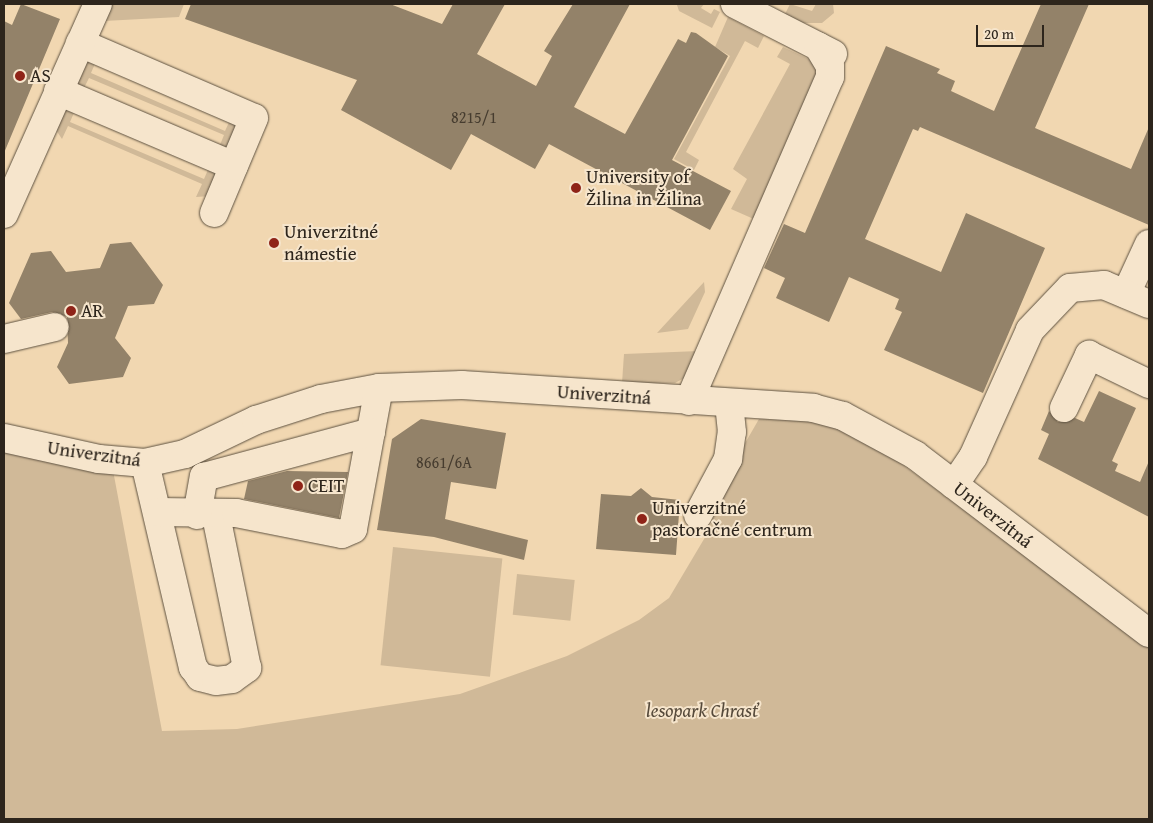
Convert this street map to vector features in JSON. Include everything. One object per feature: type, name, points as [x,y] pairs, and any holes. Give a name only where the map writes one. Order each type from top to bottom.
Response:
[{"type":"street","points":[[4,214],[98,4]]},
{"type":"street","points":[[734,4],[846,61]]},
{"type":"street","points":[[80,43],[254,118],[214,213]]},
{"type":"street","points":[[689,401],[830,77],[830,66],[818,46]]},
{"type":"street","points":[[58,91],[234,166]]},
{"type":"street","points":[[954,485],[973,457],[1030,330],[1070,288],[1104,285],[1138,299],[1149,244]]},
{"type":"street","points":[[4,339],[55,327]]},
{"type":"street","points":[[1064,408],[1089,355],[1149,384]]},
{"type":"street","name":"Univerzitná","points":[[4,438],[99,459],[145,463],[185,454],[256,420],[321,399],[379,388],[462,385],[813,408],[843,416],[915,455],[1149,634]]},
{"type":"street","points":[[158,512],[207,515],[236,513],[342,534],[354,529],[379,388]]},
{"type":"street","points":[[698,515],[728,459],[732,432],[729,403]]},
{"type":"street","points":[[145,463],[194,667],[200,677],[216,681],[232,679],[247,668],[207,515],[204,477],[371,432]]},
{"type":"green space","points":[[107,4],[184,4],[179,17],[104,21]]},
{"type":"green space","points":[[704,4],[701,8],[711,14],[714,9],[720,12],[712,28],[679,11],[677,5]]},
{"type":"green space","points":[[790,4],[812,11],[816,4],[833,4],[834,13],[822,23],[803,23],[783,18]]},
{"type":"green space","points":[[728,17],[764,36],[758,48],[745,41],[686,152],[699,160],[694,170],[674,159],[730,56],[715,47]]},
{"type":"green space","points":[[783,47],[819,64],[819,72],[756,220],[731,209],[747,179],[733,169],[790,64],[777,57]]},
{"type":"green space","points":[[97,59],[91,73],[225,131],[231,118],[238,128],[227,149],[218,150],[224,135],[89,78],[82,92],[76,86],[83,61]]},
{"type":"green space","points":[[67,108],[76,108],[70,122],[204,179],[210,165],[218,179],[210,196],[196,197],[202,184],[68,126],[62,139],[54,127],[56,118]]},
{"type":"green space","points":[[704,282],[705,292],[688,329],[657,333]]},
{"type":"green space","points":[[699,351],[686,377],[675,383],[622,383],[624,354]]},
{"type":"green space","name":"lesopark Chrasť","points":[[759,419],[845,422],[1149,647],[1149,819],[4,819],[4,438],[112,465],[162,731],[237,729],[460,694],[567,656],[639,620],[669,598],[707,534],[733,464]]},
{"type":"green space","points":[[393,547],[502,558],[490,677],[381,665]]},
{"type":"green space","points":[[517,574],[575,580],[570,621],[513,615]]},
{"type":"building","name":"AS","points":[[21,4],[60,19],[4,153],[4,21],[12,25]]},
{"type":"building","points":[[191,4],[390,4],[442,24],[453,4],[505,4],[477,54],[536,86],[552,56],[544,51],[573,4],[630,4],[574,107],[625,134],[678,39],[686,43],[691,32],[696,33],[728,56],[672,160],[731,191],[710,230],[549,144],[535,169],[471,134],[451,170],[341,110],[357,80],[185,19]]},
{"type":"building","points":[[1041,4],[1089,4],[1035,128],[1131,169],[1149,127],[1149,225],[920,127],[918,131],[913,129],[865,239],[941,272],[966,213],[1045,248],[983,393],[884,350],[902,312],[895,309],[899,299],[849,277],[829,322],[776,298],[785,278],[764,268],[784,224],[805,233],[886,46],[940,69],[937,73],[955,81],[951,91],[994,111]]},
{"type":"building","name":"AR","points":[[131,242],[163,285],[154,304],[128,306],[115,338],[131,358],[123,377],[69,384],[57,367],[68,343],[67,317],[52,312],[21,319],[9,303],[31,253],[51,251],[66,272],[100,268],[110,244]]},
{"type":"building","points":[[1099,391],[1136,408],[1112,461],[1118,464],[1115,471],[1140,482],[1149,461],[1149,517],[1038,459],[1049,434],[1041,430],[1049,411],[1058,422],[1075,418],[1084,422]]},
{"type":"building","points":[[421,419],[506,433],[496,489],[451,482],[445,519],[528,540],[524,560],[434,537],[377,530],[392,439]]},
{"type":"building","name":"CEIT","points":[[287,471],[348,472],[339,518],[244,499],[248,481]]},
{"type":"building","name":"Univerzitné pastoračné centrum","points":[[641,488],[652,497],[680,500],[676,555],[596,549],[601,494],[631,496]]},
{"type":"place","name":"AS","points":[[20,76]]},
{"type":"place","name":"University of Žilina in Žilina","points":[[576,188]]},
{"type":"place","name":"Univerzitné námestie","points":[[274,243]]},
{"type":"place","name":"AR","points":[[71,311]]},
{"type":"place","name":"CEIT","points":[[298,486]]},
{"type":"place","name":"Univerzitné pastoračné centrum","points":[[642,519]]}]
